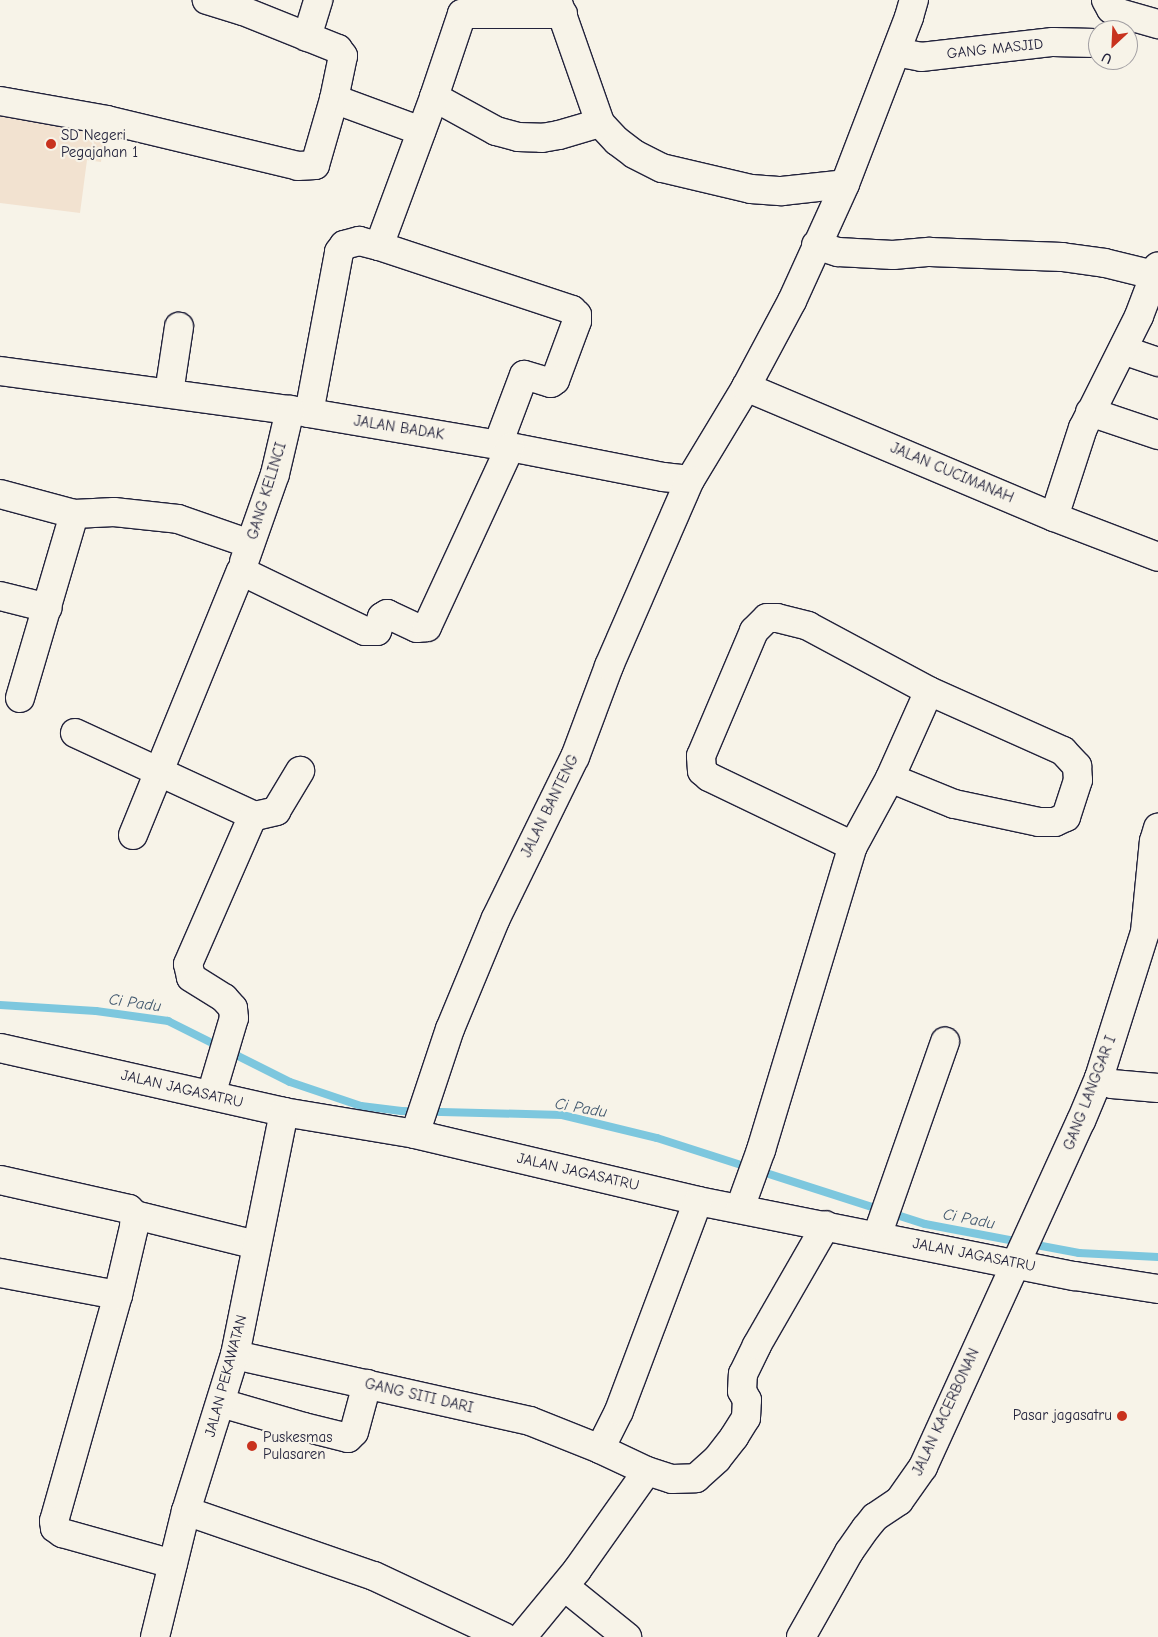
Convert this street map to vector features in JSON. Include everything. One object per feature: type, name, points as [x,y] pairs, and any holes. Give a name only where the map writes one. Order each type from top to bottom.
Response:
[{"type":"street","points":[[0,101],[107,120],[307,167],[315,165],[334,99],[343,56],[338,50],[307,37],[243,11],[207,0]]},
{"type":"street","points":[[307,37],[318,0]]},
{"type":"street","points":[[690,480],[746,387],[792,301],[845,184],[914,0]]},
{"type":"street","points":[[1106,0],[1111,9],[1119,13],[1158,24]]},
{"type":"street","points":[[241,571],[365,631],[377,631],[382,618],[387,614],[417,628],[427,627],[504,445],[524,375],[551,383],[555,380],[577,321],[577,315],[572,310],[379,246],[434,97],[462,14],[560,7],[600,123],[617,141],[634,154],[662,168],[751,189],[782,191],[845,184]]},
{"type":"street","name":"GANG MASJID","points":[[896,52],[921,57],[1053,42],[1088,43]]},
{"type":"street","points":[[434,97],[496,131],[518,137],[542,138],[600,123]]},
{"type":"street","points":[[334,99],[421,131]]},
{"type":"street","name":"GANG KELINCI","points":[[132,835],[241,571],[275,474],[300,412],[339,252],[344,245],[359,241],[379,246]]},
{"type":"street","points":[[816,245],[838,252],[893,255],[930,252],[1062,257],[1157,272],[1123,350],[1090,412],[1054,517]]},
{"type":"street","points":[[169,393],[179,327]]},
{"type":"street","points":[[1123,350],[1158,362]]},
{"type":"street","name":"JALAN BADAK","points":[[0,371],[300,412],[504,445],[663,477],[690,480]]},
{"type":"street","name":"JALAN CUCIMANAH","points":[[746,387],[1054,517],[1158,556]]},
{"type":"street","points":[[1090,412],[1158,435]]},
{"type":"street","name":"JALAN BANTENG","points":[[417,1126],[450,1030],[496,918],[574,757],[609,666],[690,480]]},
{"type":"street","points":[[0,494],[74,514],[114,512],[178,519],[250,544]]},
{"type":"street","points":[[20,698],[48,608],[74,514]]},
{"type":"street","points":[[0,596],[48,608]]},
{"type":"street","points":[[853,846],[709,777],[702,770],[701,756],[754,631],[767,618],[777,618],[808,626],[930,691],[1063,751],[1076,766],[1078,780],[1066,817],[1055,822],[1039,822],[963,806],[890,778]]},
{"type":"street","points":[[744,1198],[853,846],[890,778],[930,691]]},
{"type":"street","points":[[75,733],[255,816]]},
{"type":"street","points":[[214,1086],[234,1018],[232,1005],[191,977],[188,964],[251,820],[255,816],[276,811],[300,771]]},
{"type":"street","name":"GANG LANGGAR I","points":[[1019,1256],[1099,1078],[1152,933],[1154,841],[1158,828]]},
{"type":"street","points":[[883,1219],[945,1042]]},
{"type":"street","name":"JALAN JAGASATRU","points":[[0,1048],[214,1086],[284,1112],[417,1126],[698,1201],[744,1198],[826,1225],[883,1219],[1019,1256],[1158,1289]]},
{"type":"street","points":[[1099,1078],[1112,1084],[1158,1088]]},
{"type":"street","name":"JALAN PEKAWATAN","points":[[155,1637],[186,1511],[235,1355],[284,1112]]},
{"type":"street","points":[[0,1180],[129,1209],[135,1215],[256,1245]]},
{"type":"street","points":[[600,1449],[619,1411],[698,1201]]},
{"type":"street","points":[[135,1215],[134,1227],[118,1295],[55,1515],[55,1528],[62,1533],[173,1564]]},
{"type":"street","name":"GANG SITI DARI","points":[[235,1355],[530,1421],[600,1449],[647,1471],[672,1479],[696,1478],[717,1460],[746,1418],[747,1400],[742,1391],[744,1374],[757,1345],[826,1225]]},
{"type":"street","name":"JALAN KACERBONAN","points":[[801,1637],[849,1552],[866,1528],[875,1517],[899,1501],[923,1467],[1019,1256]]},
{"type":"street","points":[[0,1273],[118,1295]]},
{"type":"street","points":[[221,1402],[348,1438],[354,1432],[367,1384]]},
{"type":"street","points":[[522,1637],[565,1587],[647,1471]]},
{"type":"street","points":[[186,1511],[374,1576],[504,1637]]},
{"type":"street","points":[[565,1587],[627,1637]]},
{"type":"shaded area","name":"SD Negeri Pegajahan 1","points":[[0,105],[105,127],[101,162],[87,160],[80,213],[0,203]]},
{"type":"waterway","name":"Ci Padu","points":[[0,1005],[96,1011],[168,1021],[290,1082],[361,1106],[402,1111],[562,1115],[657,1138],[925,1224],[1020,1242]]},
{"type":"waterway","name":"Ci Padu","points":[[1031,1244],[1079,1253],[1158,1257]]},
{"type":"place","name":"SD Negeri Pegajahan 1","points":[[51,144]]},
{"type":"place","name":"Pasar jagasatru","points":[[1122,1416]]},
{"type":"place","name":"Puskesmas Pulasaren","points":[[252,1446]]}]
